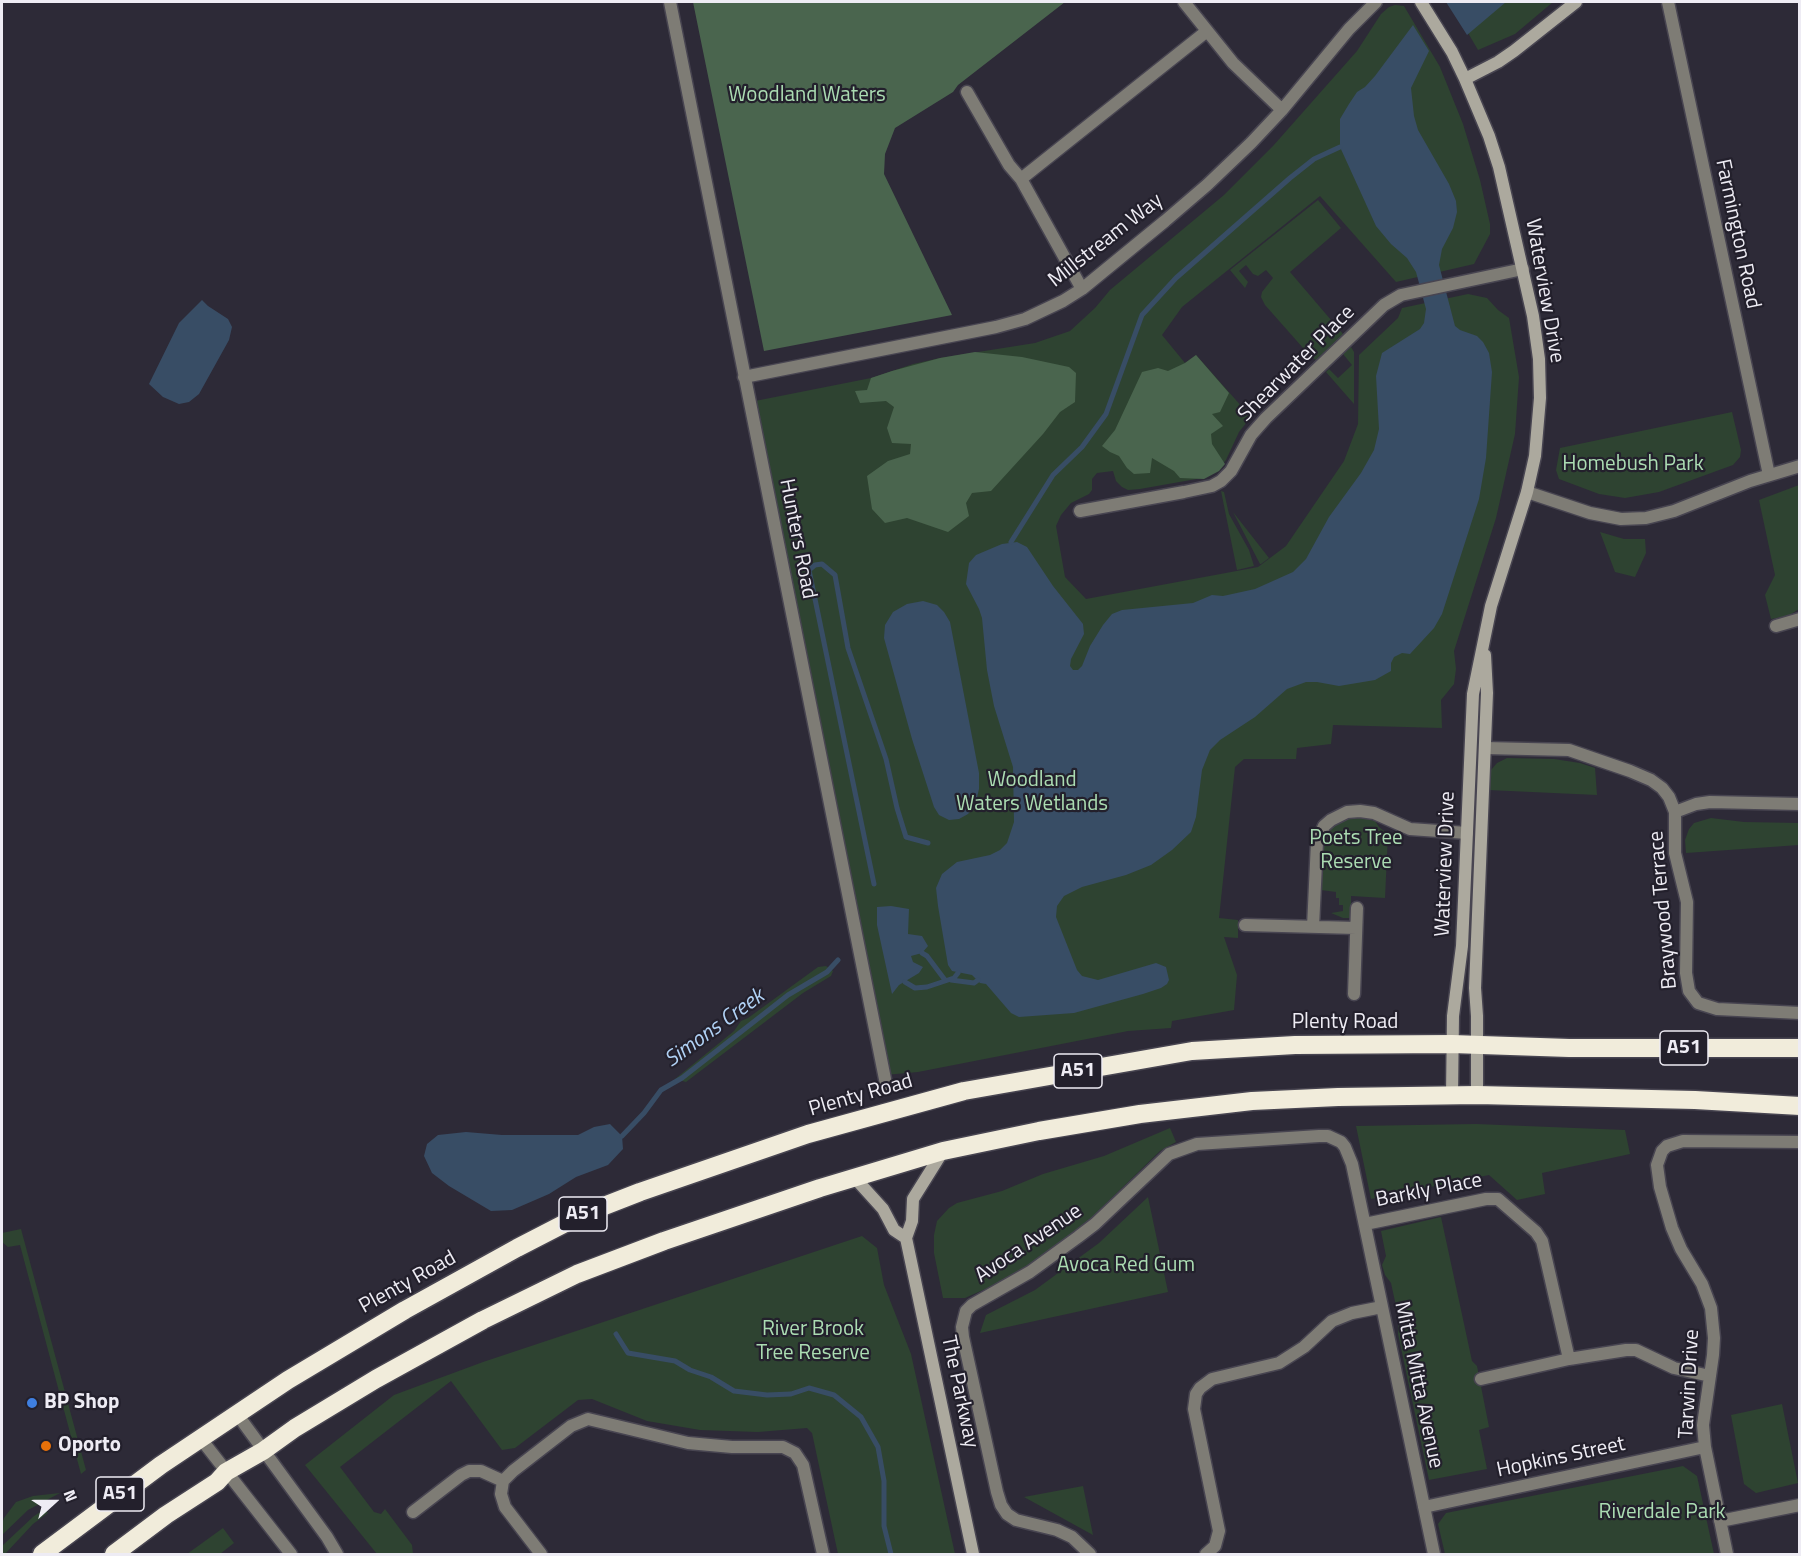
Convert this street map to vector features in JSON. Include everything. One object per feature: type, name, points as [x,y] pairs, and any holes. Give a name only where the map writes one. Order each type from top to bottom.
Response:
[{"type":"highway","name":"Plenty Road","points":[[42,1554],[115,1498],[296,1375],[405,1310],[517,1248],[581,1215],[640,1192],[808,1134],[964,1091],[1192,1051],[1295,1045],[1452,1044],[1580,1048],[1800,1048]]},
{"type":"highway","name":"A51","points":[[114,1554],[217,1482],[226,1472],[263,1451],[305,1421],[375,1379],[483,1320],[578,1274],[676,1237],[854,1177],[943,1152],[1039,1131],[1140,1114],[1240,1102],[1338,1097],[1477,1095],[1695,1100],[1800,1106]]},
{"type":"street","name":"Hunters Road","points":[[670,2],[886,1084]]},
{"type":"street","points":[[1184,2],[1233,63],[1282,110]]},
{"type":"street","name":"Millstream Way","points":[[744,377],[996,327],[1025,319],[1082,289],[1207,185],[1251,143],[1282,110],[1349,29],[1376,2]]},
{"type":"street","name":"Waterview Drive","points":[[1421,2],[1452,52],[1465,79],[1499,167],[1533,316],[1539,358],[1540,398],[1535,456],[1527,492],[1491,606],[1473,694],[1462,946],[1453,1016],[1452,1095]]},
{"type":"street","points":[[1465,79],[1514,51],[1576,2]]},
{"type":"street","name":"Farmington Road","points":[[1668,2],[1769,475]]},
{"type":"street","points":[[1021,179],[1207,31]]},
{"type":"street","points":[[967,92],[1009,165],[1021,179],[1082,289]]},
{"type":"street","name":"Shearwater Place","points":[[1080,511],[1212,486],[1231,471],[1251,435],[1266,418],[1384,305],[1401,295],[1523,269]]},
{"type":"street","points":[[1527,492],[1590,513],[1621,519],[1646,518],[1674,511],[1769,475],[1800,466]]},
{"type":"street","points":[[1776,626],[1800,619]]},
{"type":"street","name":"Waterview Drive","points":[[1477,1095],[1477,1016],[1474,988],[1487,693],[1484,636]]},
{"type":"street","points":[[1470,748],[1485,748]]},
{"type":"street","name":"Braywood Terrace","points":[[1485,748],[1569,750],[1594,757],[1651,780],[1662,788],[1669,797],[1675,813],[1675,853],[1687,902],[1686,973],[1689,991],[1698,1003],[1717,1010],[1800,1013]]},
{"type":"street","points":[[1675,813],[1696,804],[1710,802],[1800,804]]},
{"type":"street","points":[[1313,927],[1317,842],[1324,826],[1330,820],[1347,812],[1360,811],[1374,813],[1410,830],[1481,834]]},
{"type":"street","points":[[1354,994],[1357,908]]},
{"type":"street","points":[[1245,925],[1356,928]]},
{"type":"street","name":"Avoca Avenue","points":[[1090,1554],[1072,1537],[1057,1530],[1016,1520],[1007,1514],[1001,1505],[963,1338],[962,1327],[966,1311],[972,1305],[1030,1272],[1095,1224],[1168,1154],[1197,1144],[1319,1136],[1335,1138],[1345,1147],[1352,1164],[1365,1224]]},
{"type":"street","name":"Tarwin Drive","points":[[1727,1554],[1705,1447],[1704,1411],[1714,1338],[1711,1308],[1702,1284],[1681,1249],[1672,1228],[1657,1165],[1659,1156],[1667,1146],[1683,1141],[1800,1142]]},
{"type":"street","name":"The Parkway","points":[[943,1152],[913,1199],[912,1221],[906,1238],[973,1554]]},
{"type":"street","name":"The Parkway","points":[[854,1177],[883,1209],[894,1230],[906,1238]]},
{"type":"street","name":"Barkly Place","points":[[1365,1224],[1486,1199],[1493,1198],[1504,1203],[1542,1240],[1569,1359]]},
{"type":"street","name":"Mitta Mitta Avenue","points":[[1365,1224],[1434,1554]]},
{"type":"street","points":[[1206,1554],[1215,1546],[1219,1531],[1194,1409],[1194,1402],[1200,1388],[1212,1379],[1279,1363],[1304,1347],[1332,1321],[1352,1313],[1382,1306]]},
{"type":"street","points":[[1480,1379],[1569,1359],[1636,1350],[1674,1368],[1710,1376]]},
{"type":"street","points":[[237,1414],[337,1554]]},
{"type":"street","points":[[541,1554],[505,1507],[501,1494],[503,1481],[571,1426],[588,1419],[665,1439],[732,1447],[783,1447],[795,1452],[803,1465],[824,1554]]},
{"type":"street","points":[[201,1439],[291,1554]]},
{"type":"street","name":"Hopkins Street","points":[[1424,1507],[1705,1447]]},
{"type":"street","points":[[413,1512],[469,1471],[476,1469],[503,1481]]},
{"type":"street","points":[[1720,1521],[1800,1504]]},
{"type":"green space","name":"Woodland Waters","points":[[693,2],[1065,2],[958,85],[953,92],[895,128],[885,154],[884,174],[952,315],[764,351]]},
{"type":"green space","points":[[1450,2],[1553,2],[1515,34],[1478,50]]},
{"type":"green space","name":"Woodland Waters Wetlands","points":[[1395,5],[1404,6],[1440,67],[1463,124],[1480,180],[1490,224],[1490,234],[1474,264],[1396,282],[1320,196],[1182,307],[1162,335],[1185,363],[1196,355],[1251,417],[1239,432],[1226,460],[1217,470],[1202,478],[1140,489],[1128,490],[1122,487],[1116,481],[1113,471],[1097,473],[1092,479],[1092,490],[1089,494],[1071,503],[1061,515],[1056,526],[1065,577],[1086,599],[1258,567],[1286,546],[1344,461],[1358,424],[1359,355],[1398,318],[1402,308],[1468,294],[1487,298],[1509,318],[1519,377],[1515,434],[1496,518],[1454,651],[1456,669],[1454,684],[1441,700],[1442,728],[1333,725],[1331,744],[1297,748],[1296,759],[1244,759],[1235,767],[1219,918],[1238,920],[1238,938],[1224,937],[1237,975],[1234,1010],[1172,1021],[1171,1028],[1128,1031],[918,1072],[885,1075],[750,402],[871,378],[940,358],[1035,343],[1070,331],[1095,308],[1110,290],[1224,195],[1273,146],[1357,51],[1381,14]]},
{"type":"green space","points":[[1318,200],[1341,228],[1290,272],[1343,334],[1316,360],[1265,305],[1261,297],[1262,292],[1273,278],[1266,270],[1258,276],[1253,274],[1246,265],[1239,271],[1248,282],[1245,288],[1230,270]]},
{"type":"green space","points":[[1351,347],[1354,352],[1354,404],[1326,372],[1329,369],[1338,378],[1352,365],[1343,354]]},
{"type":"green space","points":[[975,352],[1022,357],[1069,367],[1076,373],[1075,402],[1060,412],[991,491],[972,493],[966,503],[969,516],[948,532],[907,518],[885,523],[872,509],[867,476],[888,461],[910,454],[911,444],[892,443],[887,428],[894,407],[886,401],[860,403],[855,391],[867,390],[871,378],[892,371],[940,358]]},
{"type":"green space","points":[[1196,355],[1229,393],[1220,412],[1212,414],[1223,426],[1211,434],[1212,444],[1225,464],[1219,471],[1204,479],[1180,478],[1174,471],[1152,458],[1150,473],[1134,474],[1119,456],[1102,446],[1115,430],[1142,372],[1158,368],[1168,371]]},
{"type":"green space","name":"Homebush Park","points":[[1732,412],[1741,450],[1740,457],[1733,465],[1659,492],[1625,498],[1599,494],[1559,479],[1556,470],[1560,448]]},
{"type":"green space","points":[[1799,485],[1799,609],[1788,616],[1771,619],[1765,595],[1775,575],[1759,500]]},
{"type":"green space","points":[[1221,491],[1224,492],[1229,514],[1249,550],[1254,566],[1237,570]]},
{"type":"green space","points":[[1233,512],[1269,558],[1261,564],[1260,564]]},
{"type":"green space","points":[[1600,532],[1624,539],[1645,539],[1646,553],[1635,577],[1615,572]]},
{"type":"green space","points":[[1507,758],[1554,759],[1595,768],[1597,795],[1488,790],[1491,770],[1497,763]]},
{"type":"green space","name":"Poets Tree Reserve","points":[[1359,817],[1375,821],[1388,834],[1385,898],[1351,896],[1351,918],[1343,918],[1331,913],[1343,911],[1343,905],[1339,905],[1339,898],[1336,898],[1336,892],[1321,890],[1323,840],[1334,824],[1345,818]]},
{"type":"green space","points":[[1711,818],[1744,822],[1799,823],[1799,845],[1686,853],[1685,840],[1689,829],[1694,823]]},
{"type":"green space","points":[[826,966],[833,971],[831,976],[803,993],[686,1082],[675,1079],[734,1031],[741,1021],[818,967]]},
{"type":"green space","points":[[1476,1124],[1625,1130],[1630,1154],[1542,1173],[1545,1194],[1517,1200],[1489,1175],[1371,1199],[1356,1126]]},
{"type":"green space","points":[[1170,1128],[1176,1142],[1160,1151],[1092,1217],[1061,1242],[1031,1264],[992,1286],[965,1298],[943,1298],[934,1253],[934,1235],[937,1221],[949,1208],[957,1203],[1002,1191],[1043,1174],[1104,1156]]},
{"type":"green space","name":"Avoca Red Gum","points":[[1148,1197],[1168,1292],[980,1333],[986,1315],[1035,1290],[1099,1243]]},
{"type":"green space","points":[[1441,1217],[1472,1361],[1477,1366],[1489,1427],[1479,1430],[1487,1469],[1429,1480],[1398,1334],[1399,1320],[1391,1283],[1382,1265],[1386,1256],[1381,1231]]},
{"type":"green space","points":[[21,1229],[86,1470],[81,1474],[20,1245],[8,1247],[2,1242],[2,1233]]},
{"type":"green space","name":"River Brook Tree Reserve","points":[[862,1236],[877,1248],[884,1285],[911,1354],[955,1554],[838,1554],[812,1433],[807,1428],[758,1432],[700,1430],[647,1421],[592,1399],[578,1400],[515,1448],[502,1450],[451,1381],[340,1467],[374,1512],[381,1514],[385,1509],[412,1545],[413,1554],[377,1554],[305,1465],[394,1395],[483,1362]]},
{"type":"green space","points":[[1782,1404],[1798,1483],[1756,1493],[1744,1484],[1731,1415]]},
{"type":"green space","name":"Riverdale Park","points":[[1683,1466],[1697,1476],[1714,1554],[1445,1554],[1438,1524],[1446,1513]]},
{"type":"green space","points":[[1083,1486],[1093,1535],[1024,1497]]},
{"type":"green space","points":[[60,1493],[28,1510],[2,1535],[4,1518],[16,1502],[33,1496]]},
{"type":"green space","points":[[45,1509],[48,1513],[33,1524],[5,1554],[2,1554],[2,1546],[34,1516]]},
{"type":"green space","points":[[223,1528],[234,1543],[220,1554],[187,1554]]},
{"type":"water","points":[[1446,2],[1506,2],[1467,35]]},
{"type":"water","points":[[1413,25],[1429,51],[1411,88],[1414,116],[1418,130],[1449,184],[1456,201],[1457,212],[1453,228],[1442,249],[1439,265],[1455,326],[1477,336],[1483,342],[1489,353],[1492,372],[1486,458],[1479,499],[1442,614],[1434,628],[1410,654],[1402,653],[1394,657],[1391,671],[1375,680],[1339,686],[1306,682],[1287,689],[1255,717],[1220,740],[1210,750],[1202,770],[1196,817],[1191,832],[1172,850],[1151,865],[1126,875],[1082,887],[1064,896],[1057,906],[1056,917],[1077,970],[1082,976],[1098,980],[1156,963],[1166,967],[1169,980],[1167,984],[1143,994],[1074,1013],[1019,1017],[1011,1013],[986,984],[980,983],[972,975],[952,971],[948,965],[936,888],[942,874],[957,862],[990,855],[1000,850],[1007,843],[1014,822],[1013,767],[994,706],[987,670],[982,618],[966,584],[969,563],[976,555],[1002,544],[1017,542],[1027,547],[1053,586],[1083,624],[1084,634],[1071,659],[1070,666],[1073,670],[1078,670],[1090,646],[1112,614],[1122,610],[1193,603],[1212,595],[1223,596],[1255,589],[1293,572],[1306,559],[1329,517],[1361,473],[1374,450],[1379,429],[1376,376],[1382,353],[1420,329],[1424,323],[1426,309],[1416,272],[1407,258],[1376,226],[1340,147],[1340,119],[1357,92],[1375,76]]},
{"type":"water","points":[[202,300],[228,319],[232,327],[229,340],[199,394],[189,402],[179,404],[163,397],[149,384],[179,323]]},
{"type":"water","points":[[923,601],[937,605],[950,622],[979,773],[979,789],[975,806],[959,819],[949,820],[939,815],[934,807],[912,739],[884,638],[885,625],[893,612],[907,604]]},
{"type":"water","points":[[891,906],[909,909],[908,934],[922,936],[928,946],[922,953],[911,956],[913,962],[923,967],[919,973],[899,985],[892,994],[877,925],[877,907]]},
{"type":"water","points":[[610,1124],[622,1136],[623,1149],[608,1165],[576,1177],[549,1194],[512,1210],[491,1211],[449,1186],[432,1173],[424,1156],[427,1144],[438,1135],[466,1132],[502,1135],[578,1135],[594,1127]]},
{"type":"waterway","points":[[1011,542],[1053,475],[1082,447],[1106,414],[1142,315],[1176,278],[1290,178],[1314,159],[1340,147]]},
{"type":"waterway","points":[[874,884],[809,570],[815,565],[822,564],[835,575],[848,648],[886,759],[906,837],[928,843]]},
{"type":"waterway","points":[[922,953],[927,956],[945,980]]},
{"type":"waterway","name":"Simons Creek","points":[[622,1136],[644,1113],[661,1090],[682,1078],[788,995],[827,972],[838,960]]},
{"type":"waterway","points":[[905,982],[915,988],[927,987],[954,978],[958,973]]},
{"type":"waterway","points":[[951,980],[974,983],[978,980]]},
{"type":"waterway","points":[[616,1334],[628,1353],[675,1361],[690,1370],[711,1377],[734,1391],[767,1395],[791,1394],[809,1388],[834,1395],[861,1417],[878,1447],[884,1481],[884,1526],[891,1554]]},
{"type":"place","name":"BP Shop","points":[[32,1403]]},
{"type":"place","name":"Oporto","points":[[46,1446]]}]
